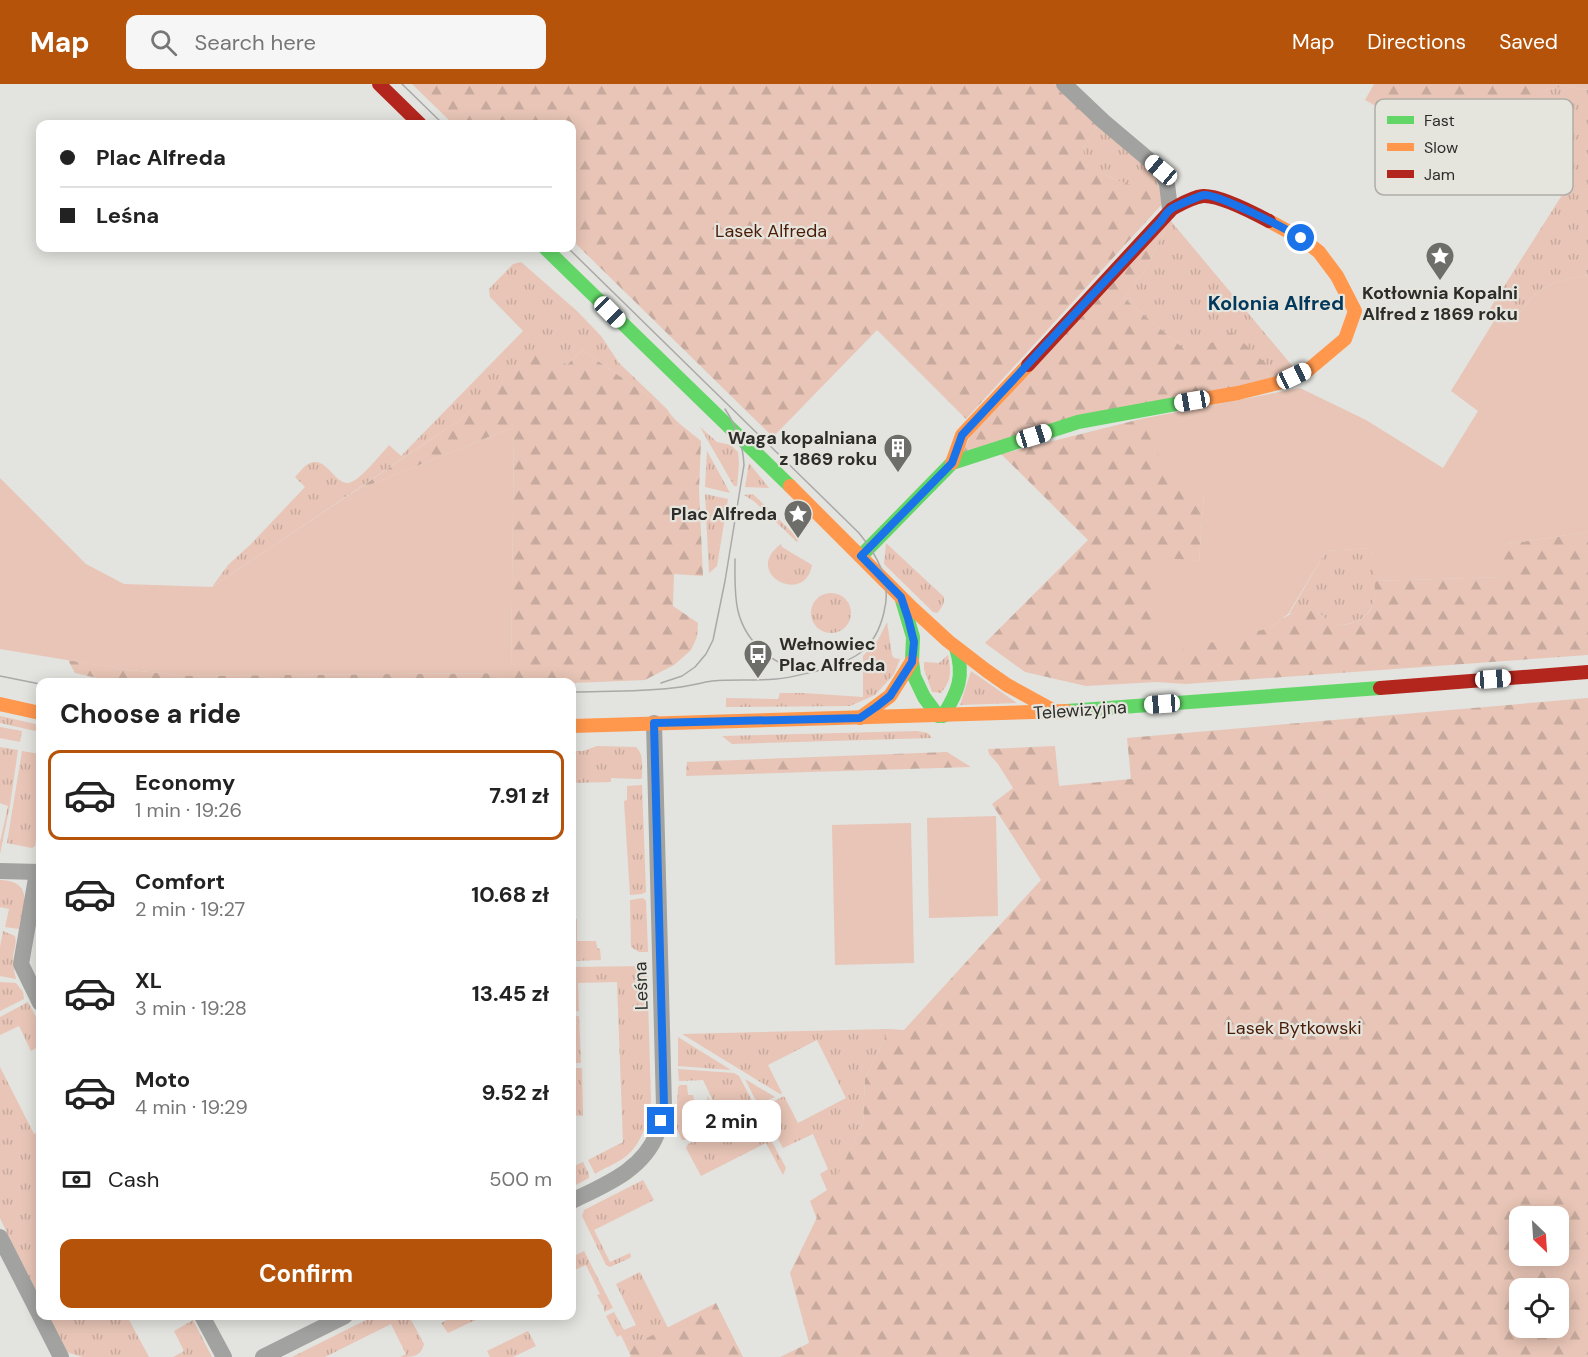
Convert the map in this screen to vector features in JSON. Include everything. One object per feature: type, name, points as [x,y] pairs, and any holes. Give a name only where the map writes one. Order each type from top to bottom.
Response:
[{"type":"street","points":[[379,84],[416,120]]},
{"type":"street","points":[[1064,84],[1103,121],[1161,170],[1167,184],[1170,209]]},
{"type":"street","points":[[861,556],[952,463],[962,435],[1170,209],[1204,195],[1290,230],[1313,245],[1334,270],[1355,311],[1345,339],[1307,370],[1282,382],[1238,393],[1078,422],[952,463]]},
{"type":"street","points":[[549,252],[901,597],[956,648],[1007,686],[1057,712]]},
{"type":"street","points":[[901,597],[913,635],[912,662],[919,689],[931,708],[941,716],[954,698],[959,683],[961,669],[956,648]]},
{"type":"street","points":[[860,718],[890,696],[912,662]]},
{"type":"street","name":"Telewizyjna","points":[[576,726],[1057,712],[1588,672]]},
{"type":"street","points":[[0,704],[36,712]]},
{"type":"street","name":"Leśna","points":[[576,1199],[629,1171],[646,1154],[658,1134],[664,1107],[654,723]]},
{"type":"street","points":[[0,872],[36,873]]},
{"type":"street","points":[[36,888],[21,964],[36,995]]},
{"type":"street","points":[[0,1237],[36,1308]]},
{"type":"street","points":[[42,1320],[61,1357]]},
{"type":"street","points":[[204,1320],[224,1357]]},
{"type":"street","points":[[263,1357],[337,1320]]},
{"type":"green space","name":"Lasek Alfreda","points":[[412,84],[1055,84],[1099,125],[1083,148],[1085,165],[1114,179],[1154,193],[1164,202],[966,419],[877,330],[773,437],[576,244],[576,120],[449,120]]},
{"type":"green space","points":[[1374,84],[1588,84],[1588,90],[1565,86],[1542,91],[1535,99],[1375,99],[1375,104],[1365,100]]},
{"type":"green space","points":[[1565,86],[1588,90],[1588,275],[1557,282],[1542,289],[1527,302],[1511,327],[1494,321],[1489,310],[1562,195],[1573,195],[1573,99],[1534,99],[1542,91]]},
{"type":"green space","points":[[1099,125],[1152,167],[1164,202],[1084,165],[1083,148]]},
{"type":"green space","points":[[1170,220],[1294,368],[1280,377],[1190,354],[1124,298],[1143,273]]},
{"type":"green space","points":[[1170,220],[1143,273],[1124,298],[1190,354],[1232,332],[1280,377],[963,453],[971,434]]},
{"type":"green space","points":[[521,262],[577,311],[601,336],[619,363],[667,409],[582,350],[567,365],[540,346],[461,419],[212,587],[228,565],[305,487],[295,477],[306,465],[314,462],[320,463],[338,479],[348,483],[364,473],[389,445],[401,456],[523,331],[490,297],[489,289],[513,264]]},
{"type":"green space","points":[[1588,275],[1588,532],[1501,545],[1502,577],[1375,581],[1372,548],[1326,551],[1288,614],[1270,628],[1165,654],[1152,634],[1152,557],[1199,561],[1204,494],[1175,489],[1141,419],[1300,388],[1366,420],[1443,468],[1478,411],[1451,391],[1494,321],[1511,327],[1527,302],[1542,289],[1557,282]]},
{"type":"green space","points":[[540,345],[567,365],[582,350],[667,409],[678,422],[701,441],[699,490],[703,576],[674,574],[673,606],[698,623],[697,637],[691,650],[674,665],[645,680],[576,683],[576,678],[97,678],[75,673],[68,660],[186,676],[511,673],[514,427],[355,491],[461,419]]},
{"type":"green space","points":[[1141,419],[1204,494],[1199,561],[1152,558],[1270,628],[1291,614],[1307,610],[1333,623],[1349,624],[1363,618],[1368,613],[1373,603],[1375,581],[1501,577],[1500,545],[1588,532],[1588,655],[1186,684],[1156,682],[1086,686],[1025,672],[985,643],[1088,540],[1001,454]]},
{"type":"green space","points":[[514,427],[511,673],[186,676],[122,669],[0,649],[0,478],[86,564],[124,584],[212,587],[355,491]]},
{"type":"green space","points":[[700,427],[717,442],[731,445],[738,452],[737,486],[734,486]]},
{"type":"green space","points":[[707,451],[730,493],[705,487]]},
{"type":"green space","points":[[749,463],[769,488],[745,487]]},
{"type":"green space","points":[[705,494],[728,499],[717,566],[709,573]]},
{"type":"green space","points":[[753,494],[799,539],[797,542],[755,502],[744,495]]},
{"type":"green space","points":[[886,543],[944,597],[937,613],[933,612],[884,564]]},
{"type":"green space","points":[[781,544],[782,547],[812,565],[807,577],[799,584],[779,581],[771,574],[768,565],[771,555]]},
{"type":"green space","points":[[1372,548],[1375,591],[1370,610],[1363,617],[1340,625],[1331,623],[1312,611],[1289,614],[1326,551]]},
{"type":"green space","points":[[831,593],[845,599],[851,613],[845,627],[831,633],[817,627],[811,613],[817,599]]},
{"type":"green space","points":[[887,622],[892,655],[900,659],[894,674],[875,695],[850,706],[726,707],[726,698],[778,699],[780,693],[863,697],[863,656],[878,640]]},
{"type":"green space","points":[[948,655],[950,671],[947,684],[941,693],[932,692],[924,669],[924,662],[939,663]]},
{"type":"green space","points":[[971,671],[1017,703],[960,705]]},
{"type":"green space","name":"Lasek Bytkowski","points":[[1588,698],[1588,1357],[780,1357],[809,1343],[790,1273],[863,1123],[865,1079],[889,1029],[904,1030],[1041,880],[992,804],[1013,788],[989,754],[988,749],[1055,746],[1059,786],[1131,779],[1127,738]]},
{"type":"green space","points":[[0,716],[36,724],[36,731],[0,723]]},
{"type":"green space","points":[[0,727],[22,731],[20,742],[0,738]]},
{"type":"green space","points":[[917,731],[928,733],[932,738],[732,744],[722,736]]},
{"type":"green space","points":[[597,746],[636,747],[641,757],[642,778],[611,778],[611,782],[576,783],[576,751]]},
{"type":"green space","points":[[0,747],[18,750],[0,854],[0,842],[8,806],[0,803]]},
{"type":"green space","points":[[22,751],[36,753],[35,846],[32,848],[7,843]]},
{"type":"green space","points":[[947,752],[971,767],[686,776],[687,762]]},
{"type":"green space","points":[[642,785],[646,892],[630,895],[624,801],[627,800],[627,786]]},
{"type":"green space","points":[[996,816],[998,916],[929,918],[927,818]]},
{"type":"green space","points":[[911,823],[914,963],[835,965],[832,825]]},
{"type":"green space","points":[[0,880],[15,883],[23,891],[24,903],[19,929],[5,927],[9,909],[0,907]]},
{"type":"green space","points":[[643,898],[646,901],[648,952],[639,952],[631,947],[630,900]]},
{"type":"green space","points":[[576,919],[577,941],[596,941],[597,948],[600,949],[601,960],[576,961]]},
{"type":"green space","points":[[3,931],[15,936],[13,960],[16,979],[0,976],[0,947]]},
{"type":"green space","points":[[647,966],[651,1101],[648,1117],[640,1139],[631,1152],[595,1174],[588,1160],[623,1142],[617,982],[578,983],[579,1011],[576,1011],[576,967]]},
{"type":"green space","points":[[0,982],[16,983],[23,992],[24,999],[0,1011]]},
{"type":"green space","points":[[28,1002],[36,1017],[36,1048],[31,1051],[19,1026],[0,1035],[0,1017]]},
{"type":"green space","points":[[576,1016],[579,1016],[581,1063],[576,1063]]},
{"type":"green space","points":[[889,1029],[865,1079],[863,1123],[817,1219],[810,1201],[827,1190],[820,1174],[828,1169],[813,1134],[783,1148],[761,1108],[784,1096],[798,1123],[846,1098],[817,1040],[768,1065],[782,1093],[780,1094],[682,1034]]},
{"type":"green space","points":[[678,1037],[731,1070],[678,1066]]},
{"type":"green space","points":[[0,1067],[34,1134],[36,1133],[36,1294],[0,1218]]},
{"type":"green space","points":[[576,1068],[582,1068],[583,1116],[576,1115]]},
{"type":"green space","points":[[678,1069],[734,1073],[739,1076],[755,1106],[723,1121],[703,1080],[679,1081]]},
{"type":"green space","points":[[745,1079],[775,1097],[758,1105]]},
{"type":"green space","points":[[687,1085],[688,1095],[693,1095],[696,1108],[708,1107],[707,1095],[720,1123],[685,1140],[682,1140],[676,1127],[678,1087]]},
{"type":"green space","points":[[756,1112],[786,1168],[783,1175],[766,1143],[701,1176],[686,1148],[688,1144]]},
{"type":"green space","points":[[583,1162],[589,1178],[576,1185],[576,1165]]},
{"type":"green space","points":[[643,1180],[654,1200],[594,1230],[610,1262],[630,1253],[630,1258],[610,1267],[606,1265],[582,1216],[584,1210]]},
{"type":"green space","points":[[584,1251],[613,1308],[604,1312],[604,1307],[597,1295],[600,1294],[586,1265],[576,1269],[576,1255]]},
{"type":"green space","points":[[640,1272],[668,1328],[627,1348],[621,1335],[617,1337],[606,1316],[614,1312],[624,1330],[636,1325],[616,1284]]},
{"type":"green space","points":[[716,1303],[743,1357],[629,1357],[631,1356],[627,1348]]},
{"type":"green space","points":[[49,1320],[129,1320],[149,1357],[82,1357],[64,1351]]},
{"type":"green space","points":[[193,1320],[212,1357],[173,1357],[184,1351],[174,1331]]},
{"type":"green space","points":[[366,1320],[411,1320],[424,1344],[418,1354],[400,1357],[406,1354],[391,1324],[325,1357],[292,1357]]},
{"type":"green space","points":[[447,1320],[476,1320],[448,1333],[441,1323]]},
{"type":"green space","points":[[528,1331],[536,1346],[513,1357],[490,1357],[487,1351]]},
{"type":"tram line","points":[[402,84],[439,120]]},
{"type":"tram line","points":[[572,252],[859,533],[882,570],[886,590],[884,612],[875,637],[860,653],[830,667],[776,679],[712,681],[647,690],[576,692]]},
{"type":"tram line","points":[[661,683],[682,676],[695,667],[706,654],[713,640],[744,465],[739,436],[725,409]]},
{"type":"tram line","points":[[735,559],[738,611],[748,634],[765,653],[775,660],[798,669],[811,670]]},
{"type":"tram line","points":[[0,676],[36,683]]},
{"type":"traffic: fast","points":[[549,252],[790,486]]},
{"type":"traffic: fast","points":[[861,556],[952,463],[1078,422],[1192,401]]},
{"type":"traffic: fast","points":[[902,600],[913,637],[914,676],[924,697],[938,716]]},
{"type":"traffic: fast","points":[[943,716],[953,699],[960,675],[956,648]]},
{"type":"traffic: fast","points":[[1067,711],[1380,688]]},
{"type":"traffic: slow","points":[[1192,401],[1282,382],[1307,371],[1345,339],[1355,311],[1337,276],[1319,252],[1304,240],[1269,221]]},
{"type":"traffic: slow","points":[[952,463],[962,435],[1028,365]]},
{"type":"traffic: slow","points":[[790,486],[948,641],[1007,685],[1056,712]]},
{"type":"traffic: slow","points":[[860,718],[890,696],[912,661]]},
{"type":"traffic: slow","points":[[0,704],[36,712]]},
{"type":"traffic: slow","points":[[576,726],[1067,711]]},
{"type":"traffic: jam","points":[[379,84],[416,120]]},
{"type":"traffic: jam","points":[[1028,365],[1172,209],[1195,198],[1210,196],[1236,205],[1269,221]]},
{"type":"traffic: jam","points":[[1380,688],[1588,672]]},
{"type":"place","name":"Kotłownia Kopalni Alfred z 1869 roku","points":[[1440,282]]},
{"type":"place","name":"Waga kopalniana z 1869 roku","points":[[898,474]]},
{"type":"place","name":"Plac Alfreda","points":[[798,540]]},
{"type":"place","name":"Wełnowiec Plac Alfreda","points":[[758,680]]},
{"type":"district","name":"Kolonia Alfred","points":[[1276,303]]},
{"type":"route","points":[[661,1121],[664,1107],[654,723],[860,718],[876,707],[890,696],[912,662],[914,642],[901,597],[861,556],[952,463],[962,435],[1170,209],[1204,195],[1290,230],[1301,238]]}]
